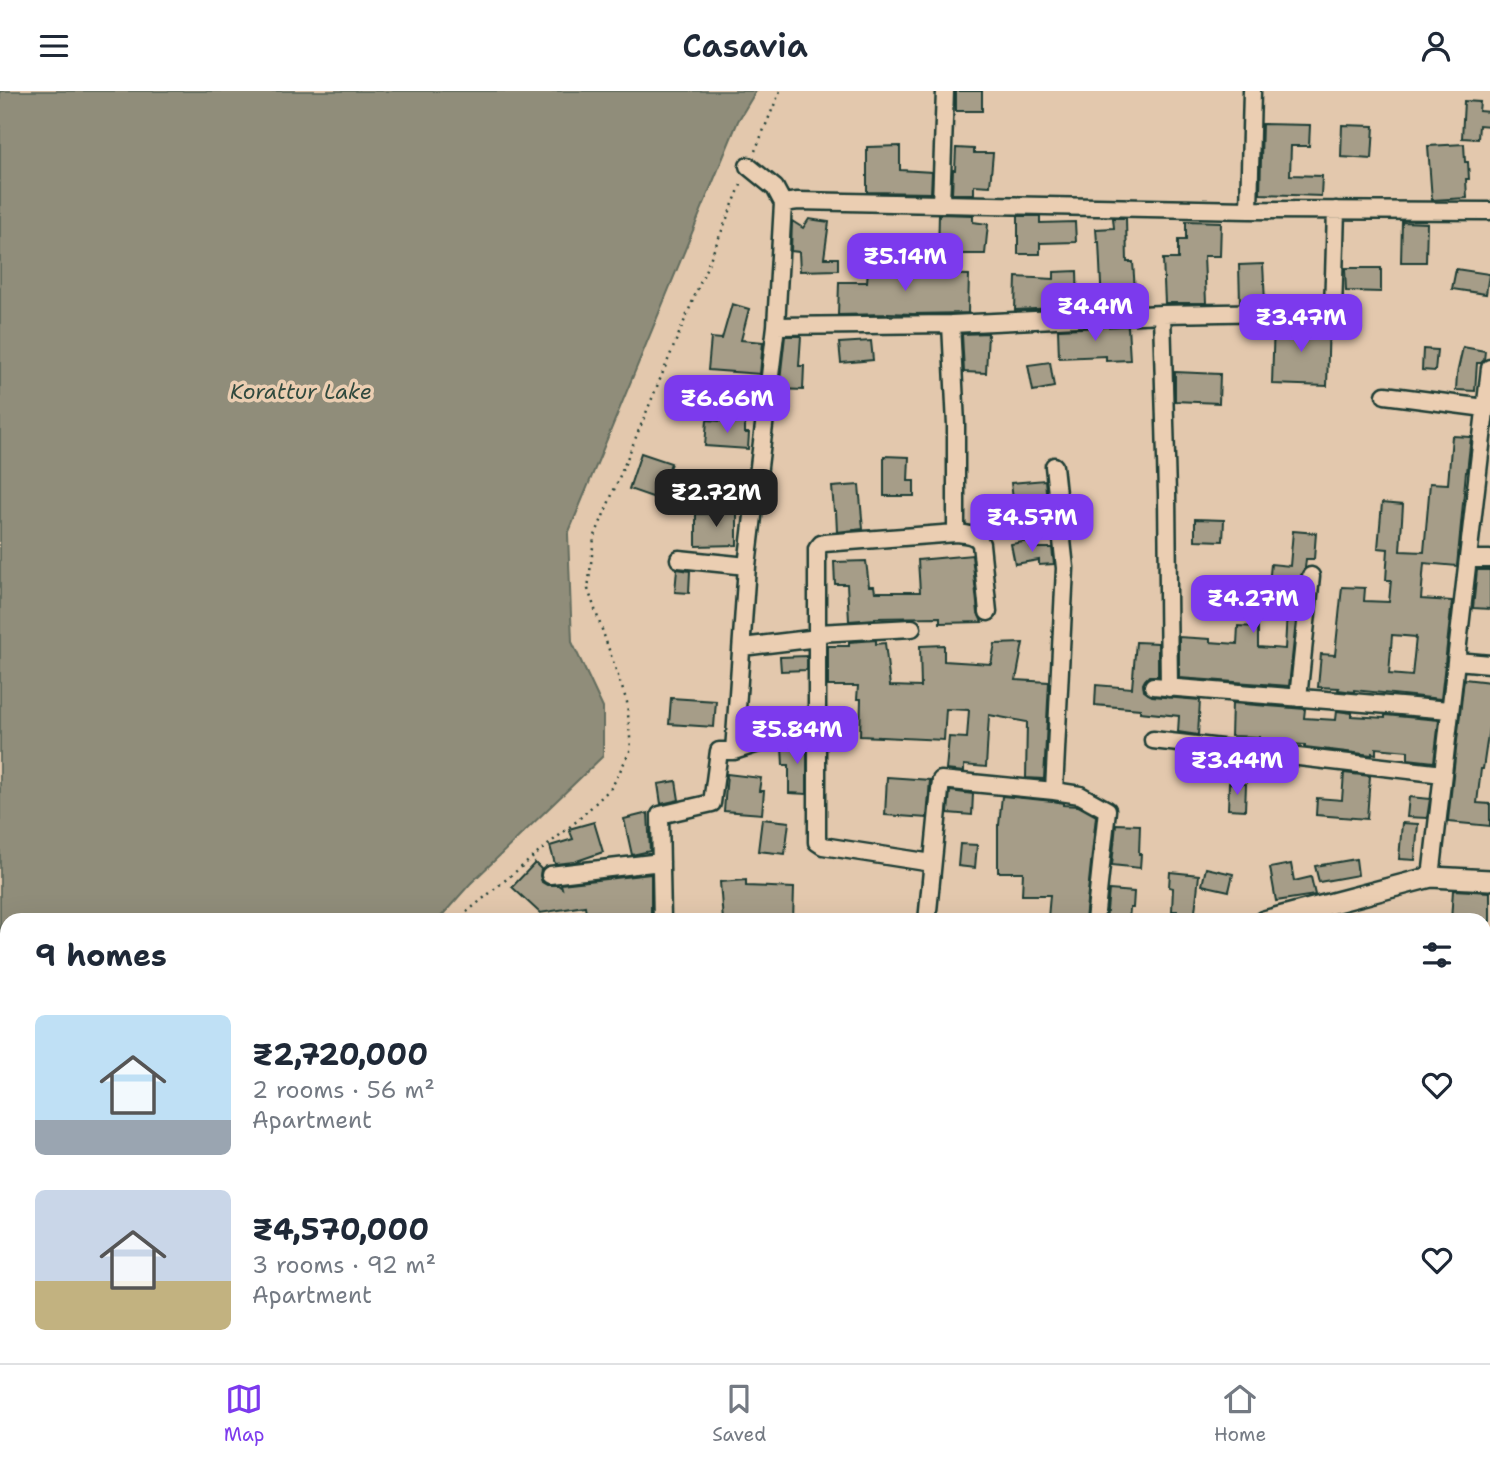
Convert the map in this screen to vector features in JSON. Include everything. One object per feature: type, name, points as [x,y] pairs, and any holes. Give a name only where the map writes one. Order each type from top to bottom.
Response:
[{"type":"street","points":[[940,204],[945,91]]},
{"type":"street","points":[[1250,210],[1252,91]]},
{"type":"street","points":[[734,751],[747,566],[776,326],[782,203],[775,188],[748,166]]},
{"type":"street","points":[[782,203],[1490,211]]},
{"type":"street","points":[[776,326],[951,324],[1162,314],[1333,311],[1336,210]]},
{"type":"street","points":[[1162,314],[1167,494],[1161,687],[1450,710]]},
{"type":"street","points":[[951,324],[956,425],[956,533]]},
{"type":"street","points":[[1431,877],[1490,368]]},
{"type":"street","points":[[1385,395],[1485,408]]},
{"type":"street","points":[[1054,466],[1065,568],[1054,791]]},
{"type":"street","points":[[932,863],[820,845],[817,839],[817,549],[821,544],[956,533],[975,537],[981,544],[988,613]]},
{"type":"street","points":[[679,559],[747,566]]},
{"type":"street","points":[[1468,559],[1490,559]]},
{"type":"street","points":[[1298,698],[1311,576]]},
{"type":"street","points":[[741,647],[818,636],[912,628]]},
{"type":"street","points":[[1457,661],[1490,664]]},
{"type":"street","points":[[662,913],[660,815],[712,803],[719,751],[734,751],[818,724]]},
{"type":"street","points":[[1153,740],[1443,773]]},
{"type":"street","points":[[928,913],[941,780],[1080,795],[1107,810],[1097,913]]},
{"type":"street","points":[[550,875],[661,862]]},
{"type":"street","points":[[1294,913],[1431,877],[1490,880]]},
{"type":"path","points":[[466,913],[578,820],[612,787],[631,749],[627,702],[588,589],[594,538],[780,91]]},
{"type":"water","name":"Korattur Lake","points":[[0,91],[756,91],[738,121],[568,534],[572,642],[603,708],[603,756],[470,884],[444,913],[0,913]]},
{"type":"building","points":[[956,91],[982,91],[982,111],[956,111]]},
{"type":"building","points":[[1464,101],[1480,102],[1479,111],[1490,112],[1490,126],[1479,125],[1478,139],[1462,138]]},
{"type":"building","points":[[1262,124],[1310,125],[1309,146],[1291,146],[1290,175],[1322,176],[1321,196],[1260,194]]},
{"type":"building","points":[[1342,125],[1374,126],[1372,159],[1341,157]]},
{"type":"building","points":[[1464,144],[1469,179],[1466,179],[1467,198],[1432,200],[1428,146]]},
{"type":"building","points":[[900,146],[900,170],[932,172],[931,193],[867,192],[867,147]]},
{"type":"building","points":[[956,148],[974,149],[974,153],[993,153],[990,186],[974,185],[974,194],[952,194]]},
{"type":"building","points":[[939,214],[973,215],[973,222],[988,224],[985,254],[938,254]]},
{"type":"building","points":[[1018,216],[1040,216],[1040,223],[1075,222],[1076,242],[1040,243],[1040,254],[1018,254]]},
{"type":"building","points":[[1113,218],[1126,218],[1127,262],[1133,262],[1136,305],[1102,306],[1096,229],[1114,228]]},
{"type":"building","points":[[809,219],[829,222],[824,258],[838,258],[838,270],[800,271],[799,252],[791,251],[792,221],[803,228]]},
{"type":"building","points":[[1186,221],[1221,222],[1220,256],[1204,256],[1206,303],[1165,303],[1163,259],[1178,259],[1178,240],[1186,240]]},
{"type":"building","points":[[1402,222],[1427,223],[1426,262],[1401,262]]},
{"type":"building","points":[[1263,264],[1265,302],[1240,302],[1239,265]]},
{"type":"building","points":[[904,266],[932,267],[932,274],[969,275],[968,313],[838,315],[839,282],[867,282],[868,270],[903,272]]},
{"type":"building","points":[[1345,268],[1381,268],[1381,292],[1346,291]]},
{"type":"building","points":[[1456,269],[1489,274],[1486,294],[1452,289]]},
{"type":"building","points":[[1077,271],[1078,307],[1015,310],[1016,277],[1054,279],[1054,272]]},
{"type":"building","points":[[732,304],[749,309],[741,340],[763,342],[760,374],[708,370],[711,338],[722,339]]},
{"type":"building","points":[[1329,322],[1327,386],[1272,384],[1274,323]]},
{"type":"building","points":[[1128,326],[1130,360],[1106,361],[1106,356],[1059,358],[1058,329]]},
{"type":"building","points":[[988,333],[986,373],[964,372],[962,334]]},
{"type":"building","points":[[785,336],[801,336],[799,366],[804,366],[803,390],[779,389]]},
{"type":"building","points":[[871,341],[873,360],[841,363],[839,343]]},
{"type":"building","points":[[1463,347],[1485,351],[1484,360],[1477,363],[1475,391],[1456,390]]},
{"type":"building","points":[[1423,349],[1437,350],[1435,371],[1422,370]]},
{"type":"building","points":[[1050,362],[1054,387],[1033,391],[1028,365]]},
{"type":"building","points":[[1175,372],[1220,374],[1219,403],[1175,401]]},
{"type":"building","points":[[707,420],[745,423],[745,433],[749,433],[748,449],[705,446]]},
{"type":"building","points":[[1452,436],[1471,437],[1457,566],[1424,563],[1421,599],[1452,601],[1441,699],[1318,687],[1321,654],[1335,655],[1342,587],[1365,588],[1364,601],[1389,602],[1391,580],[1386,580],[1388,549],[1378,548],[1382,503],[1403,505],[1400,551],[1424,552],[1430,483],[1448,484]],"holes":[[[1392,635],[1416,637],[1412,676],[1389,674]]]},
{"type":"building","points":[[641,453],[671,463],[658,499],[629,489]]},
{"type":"building","points":[[884,456],[909,457],[908,481],[914,481],[914,496],[884,496]]},
{"type":"building","points":[[1045,480],[1048,513],[1015,516],[1011,483]]},
{"type":"building","points":[[859,485],[863,529],[837,532],[832,487]]},
{"type":"building","points":[[737,513],[737,545],[696,546],[696,514]]},
{"type":"building","points":[[1195,519],[1224,520],[1223,541],[1195,540]]},
{"type":"building","points":[[1293,531],[1316,533],[1314,559],[1306,559],[1301,575],[1289,686],[1179,678],[1179,637],[1237,644],[1238,626],[1258,627],[1258,647],[1285,649],[1287,612],[1278,611],[1280,585],[1269,584],[1271,564],[1290,566]]},
{"type":"building","points":[[1029,541],[1031,548],[1052,548],[1054,564],[1039,565],[1039,560],[1015,564],[1011,544]]},
{"type":"building","points":[[972,555],[978,613],[982,622],[940,623],[940,617],[849,621],[847,584],[835,584],[834,562],[866,561],[869,586],[874,586],[875,592],[920,592],[918,560]]},
{"type":"building","points":[[677,569],[690,571],[689,593],[675,592]]},
{"type":"building","points":[[1477,570],[1490,570],[1490,609],[1473,608]]},
{"type":"building","points":[[876,640],[876,644],[885,643],[890,686],[921,687],[920,646],[944,645],[944,661],[991,664],[995,644],[1023,643],[1016,680],[1049,682],[1044,779],[1026,778],[1027,722],[989,715],[986,767],[964,765],[964,772],[946,770],[949,737],[967,738],[969,710],[946,709],[944,740],[860,736],[861,699],[857,699],[858,686],[828,686],[828,646],[849,646],[849,642]]},
{"type":"building","points":[[1136,642],[1158,643],[1158,676],[1149,676],[1145,680],[1144,691],[1152,696],[1200,700],[1198,735],[1178,732],[1179,716],[1095,705],[1096,685],[1132,688]]},
{"type":"building","points":[[807,656],[807,670],[781,671],[780,657]]},
{"type":"building","points":[[1464,679],[1490,682],[1490,721],[1477,803],[1490,804],[1490,826],[1448,820]]},
{"type":"building","points":[[671,698],[716,701],[714,727],[669,724]]},
{"type":"building","points":[[1232,703],[1305,709],[1304,718],[1336,720],[1337,711],[1352,713],[1352,716],[1385,718],[1385,715],[1439,720],[1434,762],[1408,759],[1408,751],[1376,748],[1376,754],[1372,755],[1305,745],[1259,742],[1259,737],[1231,736]]},
{"type":"building","points":[[807,739],[807,794],[789,793],[789,765],[783,765],[782,747]]},
{"type":"building","points":[[1344,773],[1370,776],[1367,819],[1316,815],[1317,798],[1342,800]]},
{"type":"building","points":[[727,774],[761,778],[759,791],[764,791],[762,814],[724,811]]},
{"type":"building","points":[[887,777],[930,780],[927,818],[885,815]]},
{"type":"building","points":[[676,781],[679,800],[661,804],[658,784]]},
{"type":"building","points":[[1229,783],[1246,784],[1245,810],[1228,809]]},
{"type":"building","points":[[950,791],[973,794],[972,815],[948,813]]},
{"type":"building","points":[[1002,796],[1078,806],[1096,816],[1086,913],[1048,913],[1050,895],[1022,895],[1023,872],[998,872]]},
{"type":"building","points":[[1409,797],[1430,799],[1427,818],[1407,817]]},
{"type":"building","points":[[648,813],[650,851],[632,855],[624,819]]},
{"type":"building","points":[[762,819],[789,822],[785,854],[758,851]]},
{"type":"building","points":[[594,822],[603,852],[574,862],[555,864],[550,846],[573,839],[569,829]]},
{"type":"building","points":[[1402,823],[1418,824],[1415,860],[1399,859]]},
{"type":"building","points":[[1116,824],[1140,825],[1140,868],[1112,865]]},
{"type":"building","points":[[960,844],[977,845],[975,868],[958,866]]},
{"type":"building","points":[[1356,859],[1358,875],[1319,882],[1315,866]]},
{"type":"building","points":[[535,863],[541,869],[542,882],[562,888],[561,884],[651,874],[651,913],[586,913],[585,906],[540,913],[512,887]]},
{"type":"building","points":[[1291,864],[1294,881],[1311,877],[1315,895],[1276,901],[1270,868]]},
{"type":"building","points":[[1206,868],[1233,874],[1229,891],[1202,885]]},
{"type":"building","points":[[1170,872],[1199,875],[1195,913],[1172,911],[1173,888],[1169,887]]},
{"type":"building","points":[[746,880],[746,886],[794,888],[793,913],[722,913],[720,882]]},
{"type":"building","points":[[1109,890],[1134,892],[1133,908],[1130,908],[1130,913],[1107,913]]},
{"type":"building","points":[[1453,890],[1490,892],[1490,913],[1452,913]]}]
